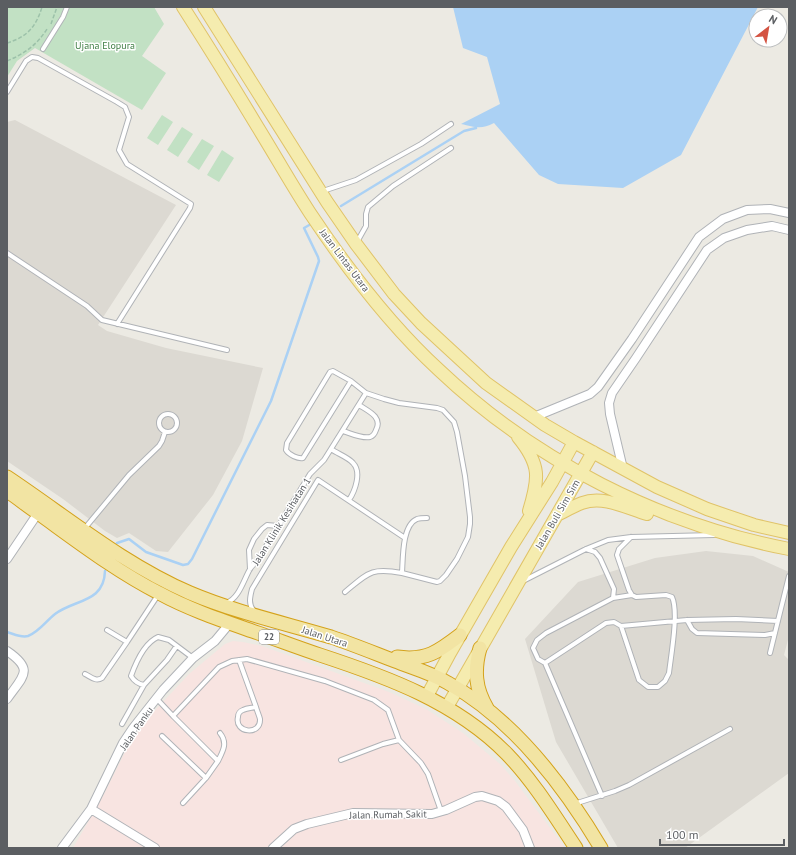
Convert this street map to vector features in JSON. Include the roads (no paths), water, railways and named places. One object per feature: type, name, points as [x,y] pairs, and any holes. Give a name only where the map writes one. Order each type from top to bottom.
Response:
[{"type":"highway","name":"Jalan Utara","points":[[7,477],[83,530],[101,550]]},
{"type":"highway","name":"Jalan Utara","points":[[7,491],[38,513],[101,550],[159,593],[230,623],[347,664],[427,696],[447,707],[479,729],[506,753],[536,786],[575,847]]},
{"type":"highway","name":"Jalan Utara","points":[[120,564],[220,604],[380,655],[437,677],[457,688],[489,712],[535,755],[572,805],[601,848]]},
{"type":"highway","points":[[380,655],[410,659],[423,658],[460,636]]},
{"type":"highway","points":[[342,642],[350,659],[347,664]]},
{"type":"highway","points":[[480,648],[477,661],[476,680],[481,698],[489,712]]},
{"type":"main road","name":"Jalan Lintas Utara","points":[[183,7],[257,124],[310,213],[354,274],[407,338],[438,370],[503,424],[580,473]]},
{"type":"main road","name":"Jalan Lintas Utara","points":[[204,7],[340,222],[394,294],[421,323],[486,383],[534,417],[574,442]]},
{"type":"main road","points":[[503,424],[515,434],[526,447],[536,468],[537,485],[526,524]]},
{"type":"main road","points":[[574,442],[657,487],[707,509],[754,525],[789,533]]},
{"type":"main road","name":"Jalan Buli Sim Sim","points":[[427,696],[460,636],[552,482],[574,442]]},
{"type":"main road","points":[[580,473],[593,452]]},
{"type":"main road","name":"Jalan Buli Sim Sim","points":[[447,707],[580,473],[629,499],[689,523],[725,535],[789,549]]},
{"type":"main road","points":[[556,515],[583,503],[607,501],[670,521],[689,523]]},
{"type":"street","points":[[534,417],[586,396],[598,387],[632,339],[699,236],[723,219],[746,210],[770,208],[789,213]]},
{"type":"street","points":[[624,469],[610,414],[609,403],[612,393],[707,250],[724,238],[747,230],[772,226],[789,230]]},
{"type":"street","points":[[7,559],[38,513]]},
{"type":"street","name":"Jalan Panku","points":[[62,848],[91,809],[123,744],[133,728],[193,658],[215,641],[230,623]]},
{"type":"street","points":[[7,651],[21,662],[25,668],[21,679],[7,699]]},
{"type":"street","name":"Jalan Rumah Sakit","points":[[273,848],[294,829],[307,824],[353,813],[432,814],[441,812],[475,797],[482,796],[491,798],[506,807],[523,830],[530,848]]},
{"type":"street","points":[[91,809],[155,848]]},
{"type":"lane","points":[[43,49],[63,17],[67,7]]},
{"type":"lane","points":[[7,92],[26,61],[32,57],[38,58],[117,102],[125,107],[129,117],[119,150],[125,162],[191,204],[190,208],[117,324]]},
{"type":"lane","points":[[324,197],[421,144],[451,124]]},
{"type":"lane","points":[[356,244],[366,226],[366,214],[368,207],[393,186],[451,148]]},
{"type":"lane","points":[[7,253],[87,306],[99,318],[117,324],[227,350]]},
{"type":"lane","points":[[345,592],[361,578],[372,572],[385,569],[437,582],[440,581],[457,559],[468,537],[470,524],[465,476],[457,432],[454,422],[443,410],[399,403],[366,393],[351,381],[332,371],[287,443],[285,449],[286,452],[301,459],[305,456],[351,381]]},
{"type":"lane","name":"Jalan Klinik Kesihatan 1","points":[[220,604],[230,602],[234,598],[250,569],[310,474],[324,460],[331,450],[366,393]]},
{"type":"lane","points":[[343,431],[362,437],[369,437],[374,434],[377,429],[377,419],[374,414],[359,405]]},
{"type":"lane","points":[[164,415],[170,415],[175,418],[177,426],[171,432],[166,432],[161,429],[159,423],[161,417],[164,415]]},
{"type":"lane","points":[[83,530],[129,476],[159,446],[166,432]]},
{"type":"lane","points":[[331,450],[353,462],[356,467],[357,481],[354,493],[349,500]]},
{"type":"lane","points":[[258,616],[251,608],[249,600],[252,589],[318,480],[405,538]]},
{"type":"lane","points":[[402,573],[406,531],[412,522],[418,518],[427,518]]},
{"type":"lane","points":[[250,569],[249,550],[254,539],[266,525],[278,526]]},
{"type":"lane","points":[[516,585],[586,549],[608,540],[681,535],[725,535]]},
{"type":"lane","points":[[631,538],[619,549],[617,555],[632,595]]},
{"type":"lane","points":[[586,549],[595,552],[600,558],[614,589],[613,598]]},
{"type":"lane","points":[[770,653],[789,576]]},
{"type":"lane","points":[[85,674],[95,680],[102,678],[159,593]]},
{"type":"lane","points":[[602,796],[545,663],[538,659],[533,648],[537,640],[546,633],[613,598],[632,595],[636,597],[666,595],[672,597],[675,603],[674,622],[669,673],[665,681],[658,687],[648,687],[639,680],[621,626]]},
{"type":"lane","points":[[545,663],[606,622],[614,622],[621,626],[687,620],[736,619],[778,621]]},
{"type":"lane","points":[[687,620],[692,629],[697,633],[765,635],[775,633]]},
{"type":"lane","points":[[107,630],[127,642]]},
{"type":"lane","points":[[144,685],[138,684],[131,676],[138,660],[152,640],[158,637],[168,640],[193,658]]},
{"type":"lane","points":[[122,724],[144,685],[167,660],[176,647]]},
{"type":"lane","points":[[173,716],[219,667],[232,661],[247,659],[325,681],[374,700],[388,710],[399,740],[428,774],[441,812]]},
{"type":"lane","points":[[239,660],[256,707],[260,719],[258,726],[255,729],[249,731],[242,729],[238,722],[238,715],[244,710],[256,707]]},
{"type":"lane","points":[[157,699],[218,761]]},
{"type":"lane","points":[[572,805],[602,796],[638,781],[730,729]]},
{"type":"lane","points":[[183,803],[206,778],[218,761],[224,747],[223,737],[220,733]]},
{"type":"lane","points":[[162,736],[206,778]]},
{"type":"lane","points":[[340,760],[383,744],[399,740]]},
{"type":"water","points":[[453,7],[758,7],[748,8],[748,26],[681,155],[623,188],[558,184],[539,175],[494,123],[485,127],[474,127],[461,124],[500,104],[487,57],[463,48]]},
{"type":"waterway","points":[[341,206],[464,131],[476,128]]},
{"type":"waterway","points":[[117,543],[129,539],[146,552],[183,565],[188,564],[192,559],[271,401],[319,261],[304,228],[311,224]]},
{"type":"waterway","points":[[7,632],[18,636],[28,636],[32,634],[55,614],[94,595],[100,589],[105,571]]},
{"type":"park label","name":"Ujana Elopura","points":[[105,45]]}]
